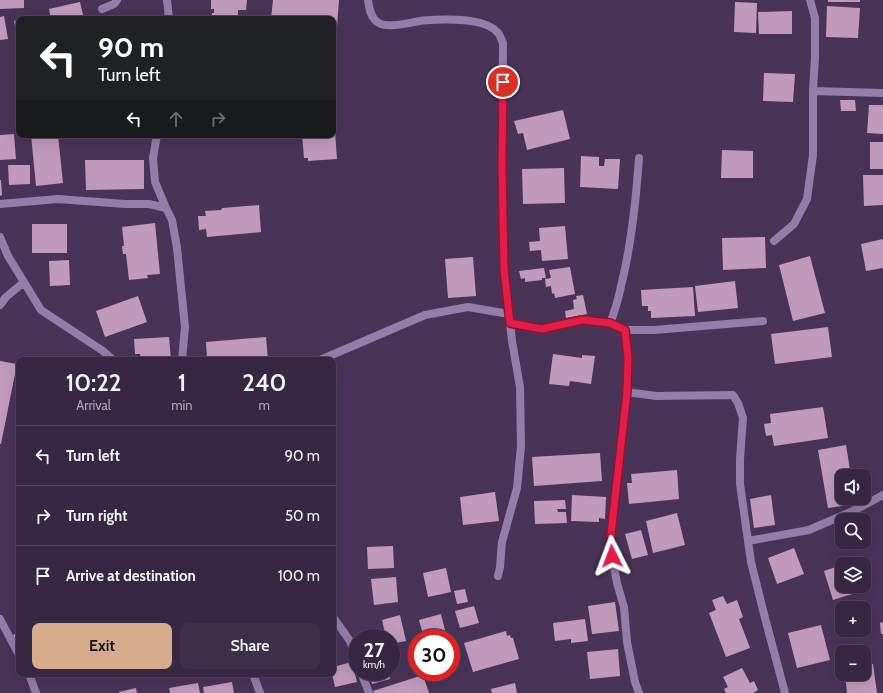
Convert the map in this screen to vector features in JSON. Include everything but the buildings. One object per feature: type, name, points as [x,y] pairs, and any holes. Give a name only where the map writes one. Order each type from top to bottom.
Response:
[{"type":"street","points":[[102,10],[114,4],[117,0]]},
{"type":"street","points":[[167,0],[169,16]]},
{"type":"street","points":[[368,0],[369,9],[375,21],[382,24],[396,26],[428,20],[462,20],[484,24],[497,31],[503,43],[502,167],[504,269],[510,323],[520,387],[521,446],[517,488],[502,542],[498,576]]},
{"type":"street","points":[[774,241],[794,224],[807,199],[813,155],[815,18],[810,0]]},
{"type":"street","points":[[813,90],[883,93]]},
{"type":"street","points":[[156,138],[153,158],[155,182],[172,220],[177,248],[185,327],[182,357]]},
{"type":"street","points":[[610,323],[616,312],[626,265],[633,222],[639,158]]},
{"type":"street","points":[[0,204],[58,199],[125,204],[149,204],[166,208]]},
{"type":"street","points":[[0,237],[8,256],[23,283],[41,310],[103,350],[110,357]]},
{"type":"street","points":[[0,305],[3,296],[23,283]]},
{"type":"street","points":[[327,357],[425,315],[468,307],[509,314]]},
{"type":"street","points":[[510,323],[542,329],[582,320],[610,323],[625,330],[654,330],[763,321]]},
{"type":"street","points":[[625,330],[628,359],[627,392],[611,534],[614,570],[624,607],[627,642],[635,682],[639,693]]},
{"type":"street","points":[[627,392],[656,396],[733,395],[738,403],[743,418],[740,484],[751,562],[785,693]]},
{"type":"street","points":[[748,541],[809,530],[855,510],[883,495]]},
{"type":"street","points":[[0,619],[16,649]]},
{"type":"street","points":[[336,621],[348,638]]},
{"type":"street","points":[[30,677],[36,693]]},
{"type":"street","points":[[254,677],[260,693]]},
{"type":"street","points":[[364,681],[369,693]]},
{"type":"route","points":[[503,82],[502,167],[504,269],[510,323],[542,329],[582,320],[610,323],[625,330],[628,359],[627,392],[611,534],[612,556]]}]
